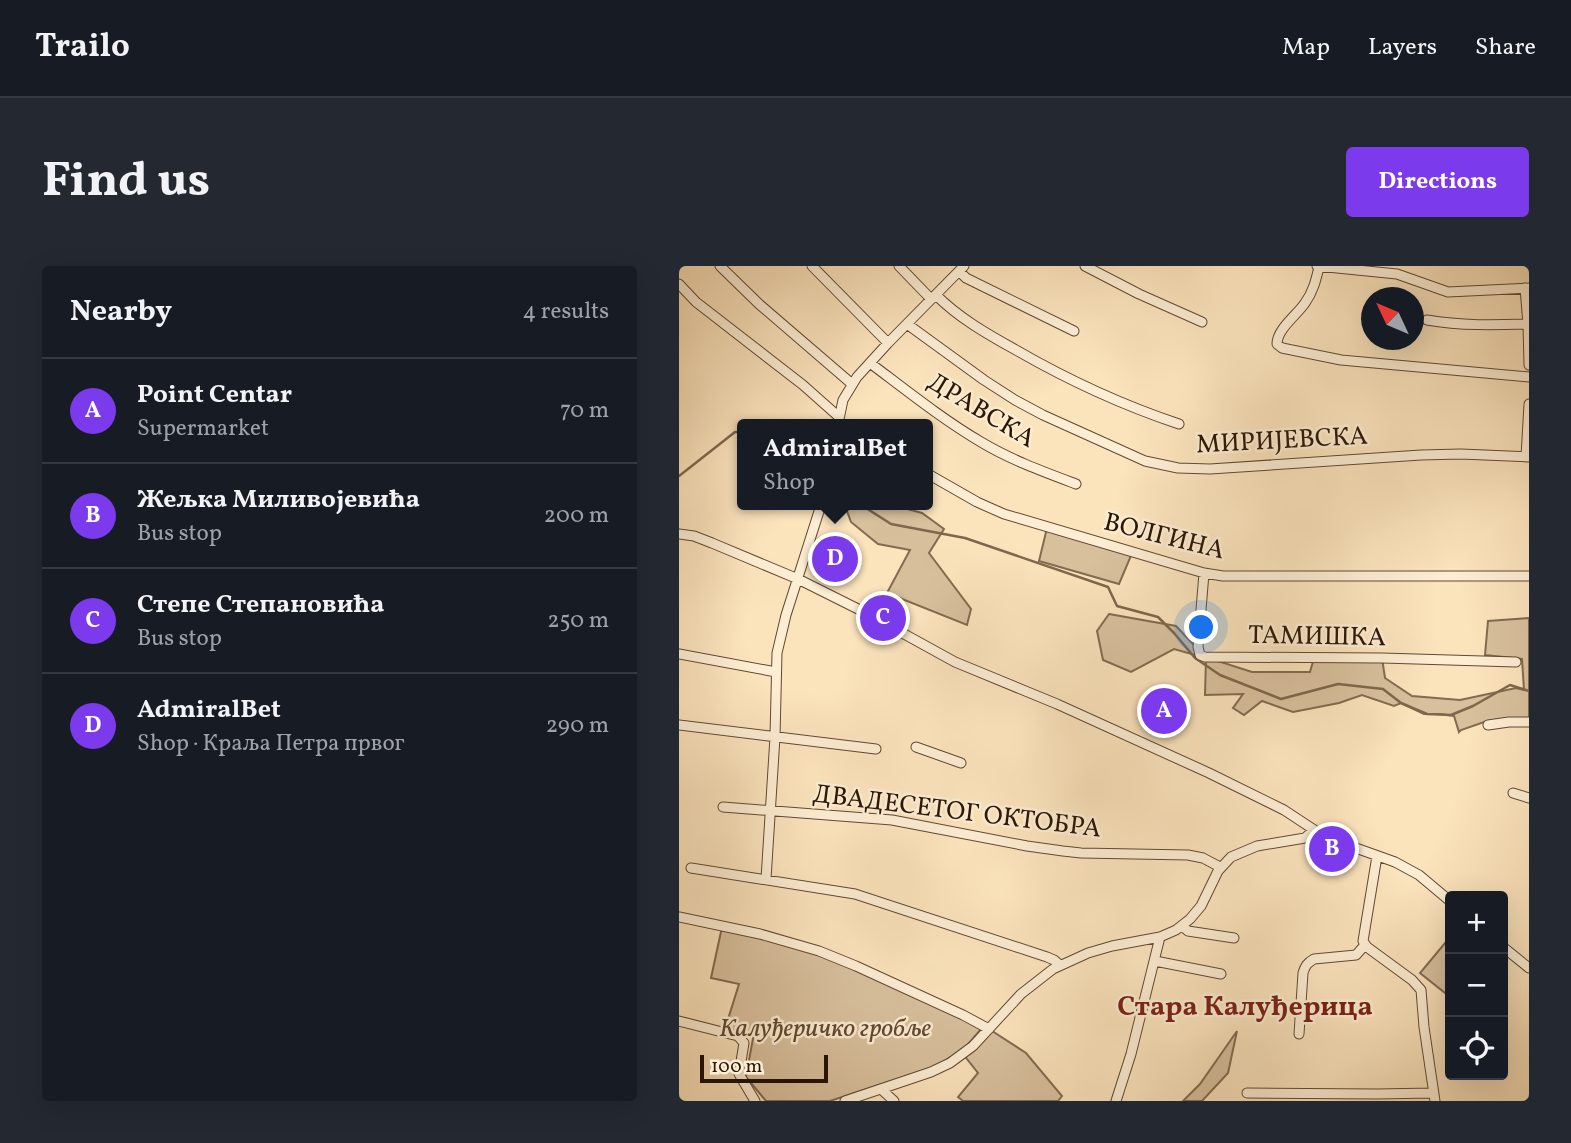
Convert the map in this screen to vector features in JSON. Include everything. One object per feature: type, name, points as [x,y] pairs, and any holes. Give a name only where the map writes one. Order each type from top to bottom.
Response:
[{"type":"street","points":[[720,266],[852,384]]},
{"type":"street","points":[[812,266],[888,343]]},
{"type":"street","points":[[899,266],[933,297],[969,323],[1052,371],[1118,402],[1179,424]]},
{"type":"street","points":[[1085,266],[1202,322]]},
{"type":"street","points":[[1529,365],[1527,288],[1448,292],[1397,274],[1318,266],[1316,280],[1306,302],[1278,335],[1277,344],[1282,348],[1341,360],[1529,377]]},
{"type":"street","points":[[838,419],[843,400],[852,384],[888,343],[962,269],[967,278],[1074,331]]},
{"type":"street","points":[[679,284],[696,302],[803,385],[836,419]]},
{"type":"street","points":[[1427,320],[1479,325],[1529,324]]},
{"type":"street","name":"МИРИЈЕВСКА","points":[[907,324],[1015,400],[1145,461],[1178,468],[1210,469],[1421,455],[1528,457]]},
{"type":"street","name":"ДРАВСКА","points":[[870,363],[982,443],[1024,464],[1076,484]]},
{"type":"street","points":[[1528,457],[1529,404]]},
{"type":"street","name":"ВОЛГИНА","points":[[933,477],[1004,514],[1204,573],[1223,576],[1529,576]]},
{"type":"street","points":[[766,879],[777,653],[819,510]]},
{"type":"street","points":[[679,534],[712,542],[798,579],[946,658],[1057,704],[1220,779],[1292,815],[1313,831],[1395,862],[1413,872],[1445,897]]},
{"type":"street","name":"ТАМИШКА","points":[[1204,573],[1198,651],[1205,657],[1516,662]]},
{"type":"street","points":[[679,654],[776,672]]},
{"type":"street","points":[[1488,725],[1529,722]]},
{"type":"street","points":[[679,725],[876,750]]},
{"type":"street","points":[[916,747],[961,763]]},
{"type":"street","points":[[1513,793],[1529,798]]},
{"type":"street","name":"ДВАДЕСЕТОГ ОКТОБРА","points":[[723,807],[892,820],[1063,851],[1197,856],[1220,867]]},
{"type":"street","points":[[845,1101],[860,1098],[950,1063],[973,1046],[1021,994],[1060,965],[1095,950],[1160,937],[1176,930],[1201,906],[1220,867],[1231,857],[1257,846],[1305,838],[1313,831]]},
{"type":"street","points":[[1247,1093],[1434,1097],[1421,990],[1366,945],[1363,938],[1377,856]]},
{"type":"street","points":[[691,868],[855,894],[1047,957],[1060,965]]},
{"type":"street","points":[[679,917],[760,934],[820,951],[856,965],[989,1029]]},
{"type":"street","points":[[1182,926],[1188,931],[1234,937]]},
{"type":"street","points":[[1117,1101],[1160,937]]},
{"type":"street","points":[[1299,1034],[1303,973],[1308,962],[1314,959],[1356,955],[1366,945]]},
{"type":"street","points":[[1508,951],[1529,968]]},
{"type":"street","points":[[1155,961],[1221,974]]},
{"type":"street","points":[[679,1021],[742,1039],[744,1043],[739,1074],[755,1101]]},
{"type":"street","points":[[881,1089],[894,1101]]},
{"type":"green space","points":[[846,510],[911,510],[922,513],[944,529],[929,553],[971,609],[967,625],[887,593],[910,550],[878,544],[851,522]]},
{"type":"green space","points":[[1047,528],[1133,551],[1119,584],[1039,561]]},
{"type":"green space","points":[[1109,614],[1176,626],[1205,657],[1252,672],[1310,672],[1314,658],[1382,658],[1385,678],[1412,696],[1460,700],[1516,688],[1524,690],[1522,659],[1485,655],[1488,621],[1529,618],[1529,720],[1487,721],[1459,732],[1454,716],[1424,714],[1401,703],[1394,706],[1362,695],[1339,703],[1293,712],[1262,701],[1244,715],[1233,708],[1243,694],[1205,695],[1206,658],[1174,649],[1131,672],[1103,660],[1097,631]]},
{"type":"green space","name":"Калуђеричко гробље","points":[[722,927],[801,945],[982,1028],[964,1049],[934,1067],[830,1101],[766,1101],[746,1077],[754,1033],[724,1032],[739,984],[711,978]]},
{"type":"green space","points":[[1445,943],[1445,993],[1420,973]]},
{"type":"green space","points":[[989,1029],[1026,1053],[1062,1096],[1058,1101],[963,1101],[958,1097],[978,1073],[963,1054]]},
{"type":"green space","points":[[1237,1031],[1228,1073],[1202,1101],[1183,1101],[1200,1084]]},
{"type":"waterway","points":[[679,476],[737,432]]},
{"type":"waterway","points":[[869,510],[891,524],[965,538],[1108,587],[1117,606],[1158,617],[1195,658],[1220,675],[1281,699],[1338,684],[1383,689],[1401,703],[1427,714],[1451,715],[1510,685],[1529,691]]},
{"type":"place","name":"AdmiralBet","points":[[835,559]]},
{"type":"place","name":"Степе Степановића","points":[[883,618]]},
{"type":"place","name":"Point Centar","points":[[1164,711]]},
{"type":"place","name":"Жељка Миливојевића","points":[[1332,849]]},
{"type":"district","name":"Стара Калуђерица","points":[[1245,1007]]}]
